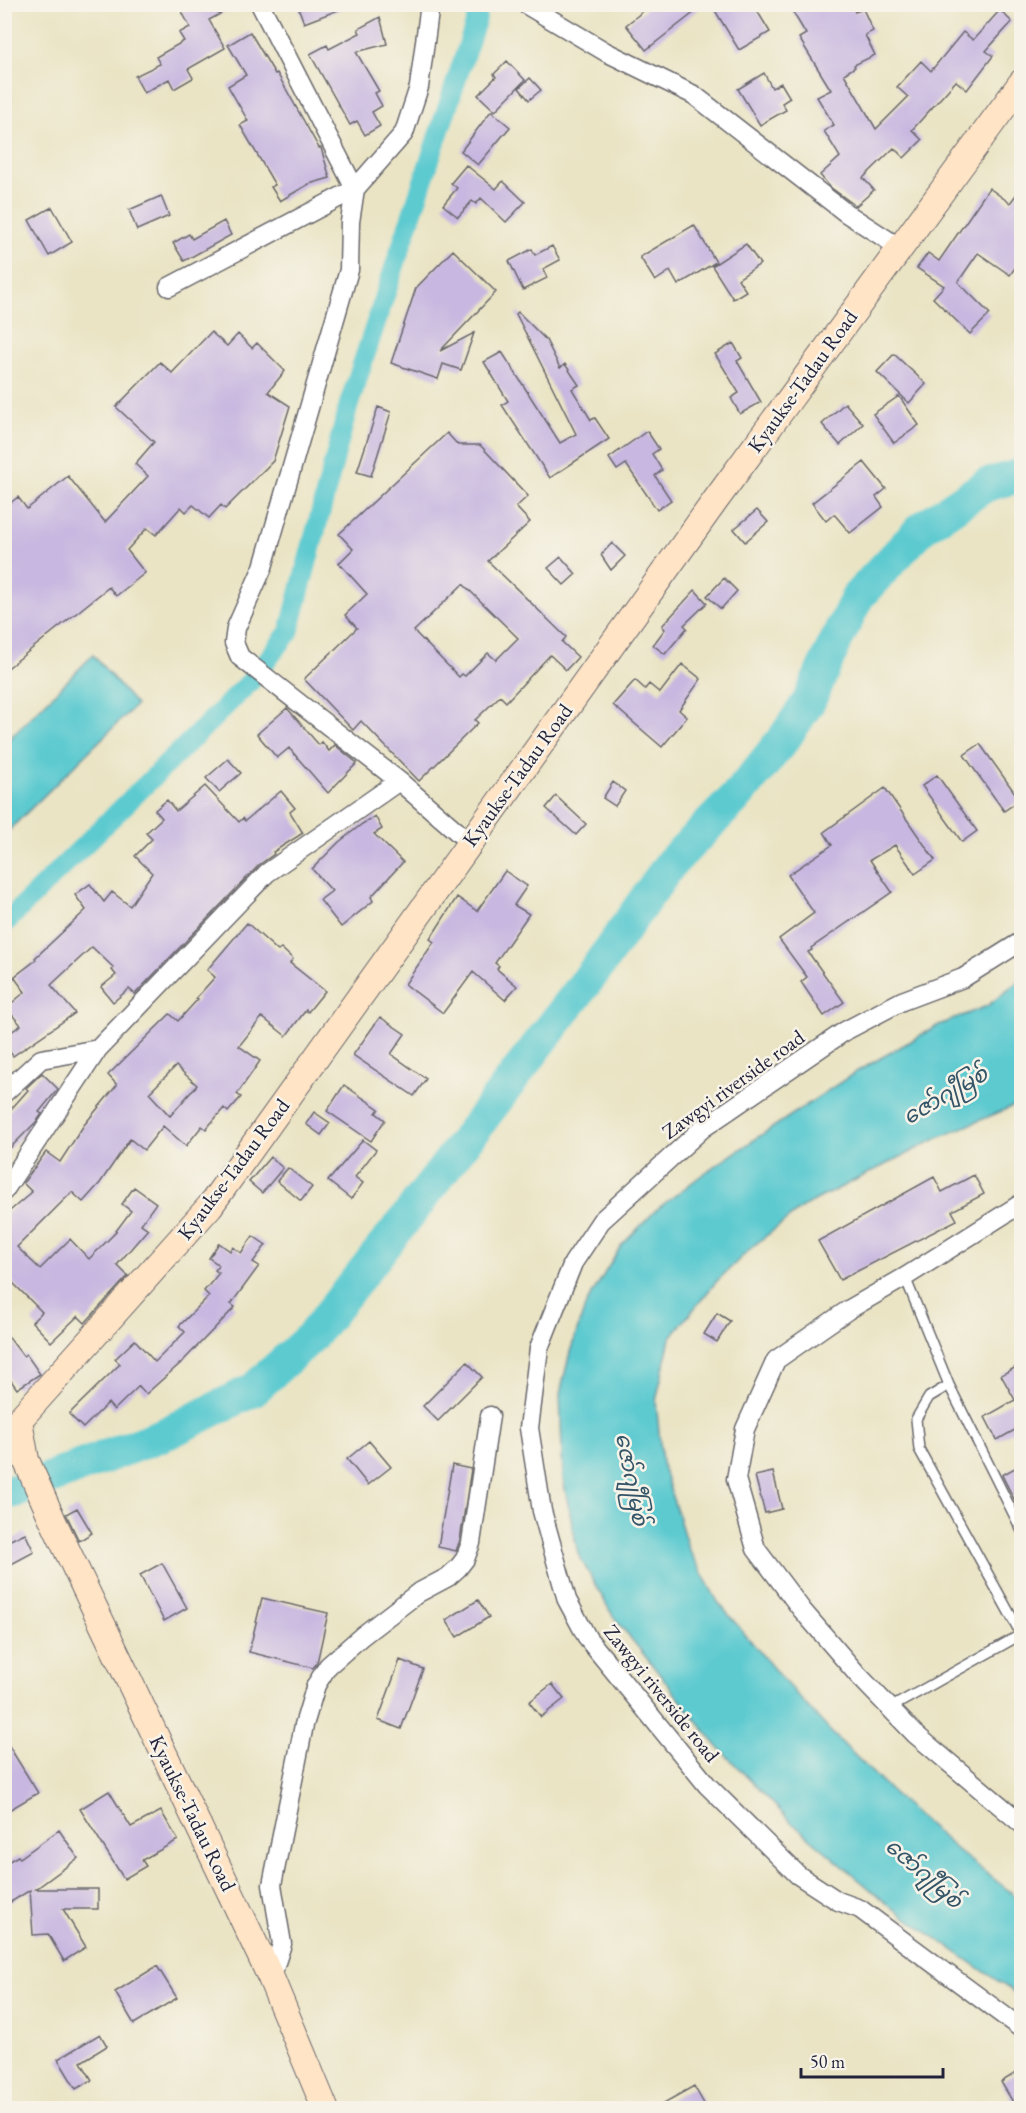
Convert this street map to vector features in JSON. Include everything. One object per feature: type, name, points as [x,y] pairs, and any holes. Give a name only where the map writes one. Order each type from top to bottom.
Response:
[{"type":"main road","name":"Kyaukse-Tadau Road","points":[[325,2109],[272,1978],[53,1521],[12,1423],[210,1206],[715,501],[1022,82]]},
{"type":"street","points":[[260,4],[355,189],[350,222],[348,270],[332,332],[263,567],[236,628],[234,643],[240,657],[399,781],[469,842]]},
{"type":"street","points":[[169,287],[355,189],[404,133],[419,87],[430,4]]},
{"type":"street","points":[[525,4],[606,52],[694,95],[846,213],[900,248]]},
{"type":"street","points":[[4,1191],[98,1049],[267,873],[399,781]]},
{"type":"street","name":"Zawgyi riverside road","points":[[1022,940],[963,978],[902,1001],[845,1031],[703,1128],[601,1221],[573,1263],[539,1348],[529,1428],[542,1511],[567,1600],[588,1639],[623,1684],[707,1785],[798,1875],[838,1901],[860,1909],[1022,2029]]},
{"type":"street","points":[[4,1093],[41,1059],[98,1049]]},
{"type":"street","points":[[1022,1203],[848,1310],[776,1360],[745,1429],[736,1479],[756,1549],[802,1610],[858,1675],[915,1734],[1022,1824]]},
{"type":"street","points":[[272,1978],[282,1944],[272,1885],[304,1725],[316,1685],[328,1666],[362,1636],[418,1593],[448,1577],[465,1559],[471,1543],[490,1416]]},
{"type":"lane","points":[[905,1277],[949,1385],[1022,1531]]},
{"type":"lane","points":[[890,1708],[1021,1634],[919,1449],[916,1419],[929,1397],[949,1385]]},
{"type":"water","points":[[93,655],[136,705],[6,833],[4,832],[5,743]]},
{"type":"water","name":"ဇော်ဂျီမြစ်","points":[[1021,980],[1021,1103],[936,1139],[806,1205],[752,1247],[716,1282],[670,1338],[656,1401],[662,1463],[688,1548],[718,1602],[784,1681],[831,1732],[898,1798],[959,1852],[1021,1900],[1021,1997],[891,1907],[791,1822],[717,1746],[613,1616],[578,1554],[563,1479],[560,1394],[570,1352],[586,1304],[621,1246],[656,1210],[703,1174],[856,1072],[939,1025],[987,1006]]},
{"type":"building","points":[[178,4],[238,4],[209,20],[225,48],[188,69],[193,78],[174,89],[169,79],[144,93],[135,76],[160,64],[156,57],[184,41],[179,33],[190,27]]},
{"type":"building","points":[[297,4],[349,4],[349,6],[304,23]]},
{"type":"building","points":[[652,4],[705,4],[646,50],[626,25]]},
{"type":"building","points":[[711,4],[753,4],[770,32],[739,50]]},
{"type":"building","points":[[788,4],[851,4],[855,12],[863,9],[873,31],[865,35],[875,55],[854,65],[855,67],[844,74],[876,129],[908,97],[897,87],[921,61],[931,71],[963,32],[973,40],[1000,10],[1012,22],[986,51],[993,56],[967,90],[956,81],[912,130],[922,140],[904,158],[894,148],[863,178],[874,190],[856,206],[830,187],[820,175],[840,157],[824,131],[834,125],[817,97],[831,90],[799,38],[806,34]]},
{"type":"building","points":[[380,17],[387,44],[356,52],[379,91],[375,93],[382,106],[372,112],[380,126],[365,135],[357,121],[350,125],[310,54],[327,45],[329,49],[360,33],[358,29]]},
{"type":"building","points":[[250,32],[321,148],[330,178],[309,184],[280,201],[271,187],[275,185],[240,125],[248,121],[228,86],[246,75],[228,45]]},
{"type":"building","points":[[507,61],[525,80],[495,111],[478,95],[496,77],[494,74]]},
{"type":"building","points":[[764,73],[772,88],[781,83],[790,98],[782,103],[786,110],[760,125],[738,89]]},
{"type":"building","points":[[530,78],[541,90],[529,100],[519,88]]},
{"type":"building","points":[[491,111],[510,127],[478,165],[461,151]]},
{"type":"building","points":[[466,165],[496,189],[503,181],[525,202],[506,222],[481,198],[476,204],[472,201],[458,217],[443,205],[457,188],[451,183]]},
{"type":"building","points":[[1022,187],[1022,258],[1010,275],[978,253],[958,282],[990,314],[970,334],[933,298],[944,286],[917,268],[928,253],[939,261],[989,188],[1010,203]]},
{"type":"building","points":[[161,196],[169,216],[137,230],[129,210]]},
{"type":"building","points":[[52,207],[72,242],[49,256],[29,220]]},
{"type":"building","points":[[224,221],[231,235],[184,261],[173,243],[189,234],[192,239]]},
{"type":"building","points":[[694,225],[716,262],[678,285],[670,271],[655,281],[640,257]]},
{"type":"building","points":[[746,244],[760,264],[738,279],[746,291],[733,299],[712,266]]},
{"type":"building","points":[[552,246],[560,260],[543,269],[547,278],[523,290],[509,261],[532,249],[535,255]]},
{"type":"building","points":[[453,250],[496,292],[440,351],[474,333],[461,370],[443,364],[438,379],[391,363],[416,288]]},
{"type":"building","points":[[518,312],[546,340],[560,368],[565,364],[579,385],[572,389],[591,420],[595,418],[609,439],[550,478],[502,405],[508,401],[484,362],[502,352],[560,443],[576,434],[516,314]]},
{"type":"building","points":[[211,332],[227,346],[238,334],[252,348],[257,343],[285,371],[268,392],[290,406],[273,461],[225,509],[221,505],[209,518],[193,505],[186,512],[181,507],[156,535],[147,528],[127,550],[145,573],[116,596],[109,587],[4,671],[4,508],[18,497],[27,509],[68,476],[105,522],[148,476],[135,464],[154,442],[116,407],[160,362],[172,373]]},
{"type":"building","points":[[733,343],[742,358],[737,361],[761,402],[740,414],[731,398],[739,393],[715,354]]},
{"type":"building","points":[[894,354],[926,384],[909,403],[877,372]]},
{"type":"building","points":[[899,396],[919,425],[894,443],[873,414]]},
{"type":"building","points":[[845,403],[863,424],[840,445],[822,424]]},
{"type":"building","points":[[378,407],[391,412],[371,476],[357,472]]},
{"type":"building","points":[[647,431],[659,449],[652,454],[662,470],[655,476],[671,500],[657,510],[626,464],[617,470],[609,458]]},
{"type":"building","points":[[447,433],[458,445],[480,445],[528,496],[516,507],[530,522],[488,561],[566,637],[562,642],[578,657],[566,670],[550,655],[506,702],[500,696],[475,720],[478,723],[419,781],[361,721],[353,730],[304,679],[357,628],[345,615],[367,594],[339,563],[353,549],[339,534]],"holes":[[[463,584],[518,638],[496,660],[488,653],[465,676],[462,674],[459,677],[414,631]]]},
{"type":"building","points":[[864,462],[886,489],[876,497],[883,507],[850,533],[834,514],[826,521],[812,503]]},
{"type":"building","points":[[757,510],[768,522],[745,542],[734,529]]},
{"type":"building","points":[[612,543],[625,556],[611,570],[601,555]]},
{"type":"building","points":[[561,557],[576,574],[564,585],[548,568]]},
{"type":"building","points":[[724,578],[737,591],[721,609],[707,596]]},
{"type":"building","points":[[695,590],[707,603],[684,625],[687,628],[665,654],[653,645],[665,629],[662,626]]},
{"type":"building","points":[[682,664],[701,679],[679,710],[687,717],[662,747],[613,705],[635,680],[645,689],[649,684],[660,693]]},
{"type":"building","points":[[287,708],[319,745],[322,742],[329,751],[335,745],[357,763],[328,793],[289,748],[277,758],[257,734]]},
{"type":"building","points":[[980,744],[1020,800],[1004,811],[964,755]]},
{"type":"building","points":[[228,759],[241,773],[219,792],[206,778]]},
{"type":"building","points":[[937,775],[977,831],[962,842],[922,786]]},
{"type":"building","points":[[613,782],[625,791],[615,806],[603,798]]},
{"type":"building","points":[[205,786],[239,822],[243,818],[245,821],[281,791],[295,808],[290,812],[303,833],[273,852],[274,854],[259,865],[135,994],[129,989],[113,1002],[101,987],[116,975],[112,970],[114,968],[92,947],[51,985],[75,1013],[13,1056],[4,1045],[4,1037],[21,1025],[6,1008],[25,992],[14,977],[36,960],[35,958],[86,910],[75,895],[90,884],[104,902],[112,892],[130,906],[152,873],[135,856],[152,839],[146,833],[162,818],[155,810],[167,800],[176,811]]},
{"type":"building","points":[[885,788],[935,860],[915,874],[895,845],[870,860],[892,892],[808,952],[844,1002],[824,1016],[801,982],[807,977],[779,939],[814,913],[788,875],[832,845],[824,832]]},
{"type":"building","points":[[556,796],[586,824],[576,835],[546,808]]},
{"type":"building","points":[[375,816],[382,829],[374,834],[403,862],[371,897],[373,901],[341,927],[320,900],[332,891],[312,869],[339,842]]},
{"type":"building","points":[[505,871],[527,886],[514,905],[529,914],[495,963],[499,966],[497,969],[517,986],[505,1000],[473,972],[443,1013],[405,984],[434,942],[430,939],[457,897],[477,911]]},
{"type":"building","points":[[247,923],[278,951],[281,948],[293,959],[290,963],[325,991],[308,1012],[306,1010],[286,1036],[262,1017],[239,1046],[260,1061],[237,1094],[241,1097],[228,1112],[224,1108],[206,1129],[202,1126],[186,1146],[163,1126],[144,1150],[130,1139],[100,1183],[83,1202],[72,1192],[17,1247],[40,1269],[70,1239],[89,1259],[113,1235],[131,1211],[122,1204],[134,1187],[156,1203],[141,1224],[148,1229],[117,1265],[128,1276],[85,1323],[78,1316],[51,1342],[32,1322],[42,1312],[4,1274],[4,1216],[32,1192],[23,1183],[46,1152],[60,1162],[84,1125],[117,1085],[108,1075],[170,1014],[178,1021],[198,999],[196,998],[215,977],[207,970]],"holes":[[[176,1066],[197,1085],[170,1116],[149,1093]]]},
{"type":"building","points":[[380,1017],[405,1034],[391,1054],[426,1079],[414,1096],[353,1055]]},
{"type":"building","points":[[42,1073],[58,1089],[39,1112],[42,1114],[37,1121],[4,1154],[4,1117],[28,1090],[26,1088]]},
{"type":"building","points":[[344,1085],[379,1109],[376,1113],[385,1120],[371,1141],[327,1111]]},
{"type":"building","points":[[314,1112],[330,1123],[321,1135],[306,1124]]},
{"type":"building","points":[[363,1140],[376,1150],[355,1177],[363,1183],[351,1199],[328,1181]]},
{"type":"building","points":[[270,1157],[283,1168],[262,1193],[249,1182]]},
{"type":"building","points":[[288,1168],[312,1187],[301,1201],[277,1181]]},
{"type":"building","points":[[974,1175],[984,1194],[952,1211],[957,1220],[840,1280],[818,1241],[934,1177],[942,1192]]},
{"type":"building","points":[[253,1236],[266,1245],[253,1262],[259,1266],[231,1304],[235,1307],[183,1361],[146,1394],[139,1386],[114,1410],[108,1403],[83,1428],[69,1414],[120,1364],[115,1359],[135,1340],[155,1362],[185,1332],[179,1326],[209,1296],[204,1291],[219,1273],[215,1270],[219,1265],[209,1258],[219,1243],[230,1251],[233,1247],[241,1253]]},
{"type":"building","points":[[717,1313],[730,1321],[717,1342],[704,1334]]},
{"type":"building","points":[[4,1331],[23,1356],[26,1354],[40,1374],[17,1389],[4,1371]]},
{"type":"building","points":[[467,1362],[482,1377],[438,1421],[423,1406]]},
{"type":"building","points":[[1022,1364],[1022,1426],[997,1440],[985,1417],[1015,1400],[1001,1375]]},
{"type":"building","points":[[369,1441],[391,1467],[368,1485],[347,1459]]},
{"type":"building","points":[[1022,1464],[1022,1515],[1002,1475]]},
{"type":"building","points":[[452,1465],[471,1469],[460,1540],[456,1551],[438,1547]]},
{"type":"building","points":[[773,1472],[782,1509],[765,1513],[755,1476]]},
{"type":"building","points":[[77,1508],[92,1533],[79,1541],[66,1514]]},
{"type":"building","points":[[25,1533],[34,1552],[4,1568],[4,1543]]},
{"type":"building","points":[[162,1563],[187,1608],[164,1621],[140,1575]]},
{"type":"building","points":[[262,1598],[328,1613],[317,1663],[313,1668],[249,1652]]},
{"type":"building","points":[[478,1600],[489,1617],[457,1637],[446,1620]]},
{"type":"building","points":[[400,1660],[423,1669],[401,1729],[378,1720]]},
{"type":"building","points":[[552,1684],[564,1699],[541,1717],[529,1702]]},
{"type":"building","points":[[4,1738],[38,1793],[4,1813]]},
{"type":"building","points":[[109,1791],[131,1827],[161,1811],[178,1840],[142,1860],[146,1866],[124,1879],[80,1809]]},
{"type":"building","points":[[59,1830],[78,1858],[36,1889],[98,1889],[98,1909],[63,1909],[86,1947],[64,1961],[48,1934],[33,1935],[30,1890],[11,1902],[4,1892],[4,1864],[18,1856],[20,1858]]},
{"type":"building","points":[[157,1966],[177,1998],[134,2024],[115,1992]]},
{"type":"building","points":[[100,2034],[107,2046],[81,2062],[92,2080],[76,2089],[58,2059]]},
{"type":"building","points":[[1022,2069],[1022,2109],[1017,2109],[1001,2082]]},
{"type":"building","points":[[694,2086],[707,2109],[653,2109]]},
{"type":"waterway","points":[[4,924],[250,682],[289,632],[349,404],[477,18],[475,4]]},
{"type":"waterway","points":[[4,1493],[19,1490],[167,1433],[253,1390],[312,1336],[411,1212],[596,969],[671,863],[740,793],[785,737],[809,701],[858,596],[922,528],[986,485],[1022,475]]}]
